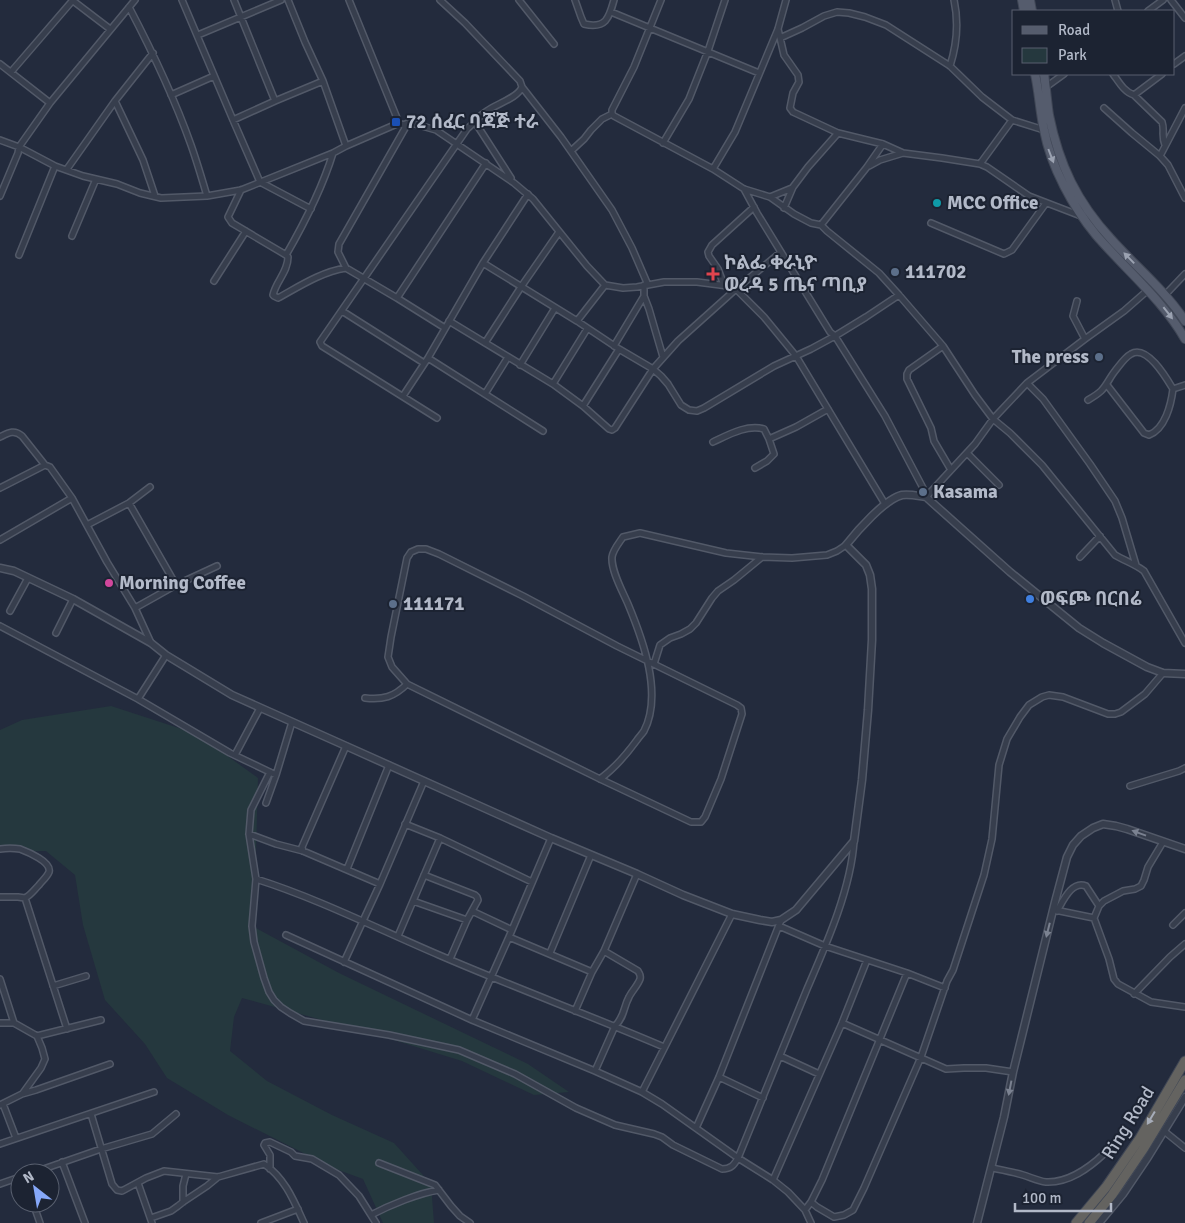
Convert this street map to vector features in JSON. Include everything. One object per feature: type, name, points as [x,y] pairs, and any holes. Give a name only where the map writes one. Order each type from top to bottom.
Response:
[{"type":"highway","name":"Ring Road","points":[[1076,1223],[1106,1187],[1140,1138],[1185,1061]]},
{"type":"highway","name":"Ring Road","points":[[1088,1223],[1112,1195],[1144,1148],[1185,1080]]},
{"type":"main road","points":[[1036,75],[1042,87],[1058,150],[1067,176],[1081,201],[1111,240],[1165,295],[1185,321]]},
{"type":"main road","points":[[1044,75],[1042,87],[1044,130],[1049,149],[1061,179],[1082,216],[1097,235],[1165,308],[1185,339]]},
{"type":"street","points":[[12,72],[72,0],[110,29]]},
{"type":"street","points":[[0,196],[19,147],[50,103],[135,0]]},
{"type":"street","points":[[182,0],[260,182],[311,209]]},
{"type":"street","points":[[234,0],[276,101]]},
{"type":"street","points":[[198,35],[281,0]]},
{"type":"street","points":[[288,0],[305,42],[324,81],[346,146]]},
{"type":"street","points":[[349,0],[398,123]]},
{"type":"street","points":[[440,0],[465,23],[520,81],[522,87],[561,137],[612,210],[632,248],[646,285],[644,296],[617,348],[583,406]]},
{"type":"street","points":[[519,0],[554,44]]},
{"type":"street","points":[[575,0],[584,24],[592,26],[601,25],[611,12],[614,0]]},
{"type":"street","points":[[612,114],[612,110],[651,28],[661,0]]},
{"type":"street","points":[[663,143],[689,99],[725,0]]},
{"type":"street","points":[[713,169],[735,132],[778,29],[786,0]]},
{"type":"street","points":[[950,66],[958,32],[954,0]]},
{"type":"street","points":[[1149,10],[1163,0]]},
{"type":"street","points":[[1171,0],[1185,18]]},
{"type":"street","points":[[129,7],[153,53],[191,144],[207,196]]},
{"type":"street","points":[[611,12],[759,73]]},
{"type":"street","points":[[780,38],[824,16],[837,12],[849,12],[865,17],[886,25],[950,66],[982,97],[1012,120],[1044,130]]},
{"type":"street","points":[[778,29],[784,55],[798,76],[799,82],[793,93],[790,108],[793,112],[838,133],[883,144],[904,153],[980,164],[1029,196],[1082,216]]},
{"type":"street","points":[[66,169],[115,101],[153,53]]},
{"type":"street","points":[[0,64],[50,103]]},
{"type":"street","points":[[1042,87],[1062,75]]},
{"type":"street","points":[[1114,75],[1129,94],[1134,95],[1162,122],[1164,126],[1162,138],[1165,145]]},
{"type":"street","points":[[1134,95],[1161,75]]},
{"type":"street","points":[[170,95],[214,76]]},
{"type":"street","points":[[233,120],[324,81]]},
{"type":"street","points":[[437,418],[322,346],[320,342],[467,129],[479,116],[521,91],[522,87]]},
{"type":"street","points":[[115,101],[143,160],[154,196]]},
{"type":"street","points":[[1104,108],[1160,156],[1168,165],[1185,198]]},
{"type":"street","points":[[1160,156],[1185,108]]},
{"type":"street","points":[[571,151],[584,140],[590,130],[602,119],[612,114]]},
{"type":"street","points":[[612,114],[713,169],[744,189],[770,197],[794,214],[811,223],[821,225],[879,273],[943,346],[993,419],[1042,465],[1115,555],[1144,571],[1185,643]]},
{"type":"street","points":[[980,164],[1012,120]]},
{"type":"street","points":[[475,122],[514,182]]},
{"type":"street","points":[[0,140],[19,147],[55,166],[161,198],[207,196],[240,190],[333,153],[398,123],[403,125],[415,124],[436,130],[514,182],[528,194],[605,285],[623,288],[664,282],[707,282],[736,289],[759,312],[796,356],[885,504]]},
{"type":"street","points":[[408,124],[339,244],[338,252],[346,268],[398,298],[444,328]]},
{"type":"street","points":[[784,208],[793,187],[838,133]]},
{"type":"street","points":[[821,225],[883,144]]},
{"type":"street","points":[[286,255],[306,221],[326,175],[333,153]]},
{"type":"street","points":[[867,167],[880,160],[904,153]]},
{"type":"street","points":[[398,298],[486,163]]},
{"type":"street","points":[[19,255],[55,166]]},
{"type":"street","points":[[72,236],[96,179]]},
{"type":"street","points":[[770,197],[793,187]]},
{"type":"street","points":[[744,189],[830,332],[835,336],[886,416],[926,497],[1010,572],[1079,628],[1147,667],[1164,673],[1185,674]]},
{"type":"street","points":[[240,190],[228,217],[232,223],[288,257],[285,272],[273,292],[274,296],[278,298],[313,279],[335,270],[346,268]]},
{"type":"street","points":[[403,396],[428,358],[483,263],[528,194]]},
{"type":"street","points":[[931,223],[1004,254],[1012,250],[1046,203]]},
{"type":"street","points":[[724,285],[718,269],[708,252],[712,245],[754,207]]},
{"type":"street","points":[[214,281],[246,232]]},
{"type":"street","points":[[485,343],[559,232]]},
{"type":"street","points":[[449,321],[553,384],[612,430],[653,369],[678,341],[781,252]]},
{"type":"street","points":[[483,263],[653,369],[662,376],[682,405],[689,410],[697,411],[774,366],[812,349],[835,336],[899,295]]},
{"type":"street","points":[[1165,295],[1185,274]]},
{"type":"street","points":[[578,321],[605,285]]},
{"type":"street","points":[[926,497],[975,444],[993,419],[1028,383],[1124,312],[1148,290]]},
{"type":"street","points":[[644,296],[663,357]]},
{"type":"street","points":[[1077,301],[1073,316],[1085,339]]},
{"type":"street","points":[[520,365],[555,308]]},
{"type":"street","points":[[342,311],[424,363]]},
{"type":"street","points":[[553,384],[587,329]]},
{"type":"street","points":[[943,346],[909,370],[907,374],[931,428],[934,440],[951,470]]},
{"type":"street","points":[[1088,400],[1107,385],[1113,373],[1130,354],[1134,352],[1140,353],[1152,359],[1173,389],[1171,405],[1160,428],[1155,433],[1149,435],[1144,433],[1107,385]]},
{"type":"street","points":[[485,394],[508,357]]},
{"type":"street","points":[[428,358],[543,431]]},
{"type":"street","points":[[1028,383],[1043,399],[1114,501],[1122,518],[1136,565]]},
{"type":"street","points":[[1173,389],[1185,385]]},
{"type":"street","points":[[769,438],[796,427],[828,409]]},
{"type":"street","points":[[713,442],[734,432],[756,427],[764,429],[774,454],[755,468]]},
{"type":"street","points":[[0,437],[11,432],[18,432],[45,465],[50,467],[72,498],[106,562],[135,608],[151,643]]},
{"type":"street","points":[[967,452],[999,485]]},
{"type":"street","points":[[0,488],[45,465]]},
{"type":"street","points":[[87,525],[129,503],[150,487]]},
{"type":"street","points":[[600,779],[614,768],[630,750],[644,730],[650,711],[652,689],[648,661],[634,618],[614,570],[612,557],[623,537],[640,533],[726,553],[762,557],[792,558],[827,555],[846,545],[885,504],[900,496],[910,494],[926,497]]},
{"type":"street","points":[[0,540],[72,498]]},
{"type":"street","points":[[129,503],[176,585]]},
{"type":"street","points":[[1080,557],[1100,536]]},
{"type":"street","points":[[270,772],[251,810],[249,834],[256,879],[252,926],[254,942],[269,992],[274,1000],[304,1021],[389,1035],[459,1050],[515,1074],[584,1112],[614,1125],[662,1137],[673,1145],[722,1169],[732,1167],[738,1158],[825,946],[844,891],[853,856],[868,710],[872,640],[872,589],[866,564],[846,545]]},
{"type":"street","points":[[418,548],[426,548],[648,661],[741,708],[742,714],[721,779],[705,817],[701,822],[691,822],[407,684],[392,667],[388,657],[407,558],[411,552],[418,548]]},
{"type":"street","points":[[654,664],[660,645],[690,629],[718,591],[762,557]]},
{"type":"street","points":[[135,608],[176,585],[217,566]]},
{"type":"street","points":[[0,568],[14,571],[73,599],[151,643],[166,655],[232,696],[551,838],[732,914],[780,923],[825,946],[907,973],[945,988]]},
{"type":"street","points":[[10,611],[28,578]]},
{"type":"street","points":[[56,632],[73,599]]},
{"type":"street","points":[[0,626],[138,699],[235,755],[276,774]]},
{"type":"street","points":[[138,699],[166,655]]},
{"type":"street","points":[[812,1202],[834,1217],[844,1215],[853,1210],[921,1057],[953,970],[984,875],[992,838],[999,765],[1007,739],[1020,717],[1029,705],[1049,695],[1064,697],[1108,714],[1115,714],[1121,712],[1145,694],[1164,673]]},
{"type":"street","points":[[365,698],[385,698],[399,692],[407,684]]},
{"type":"street","points":[[235,755],[260,708]]},
{"type":"street","points":[[266,803],[292,722]]},
{"type":"street","points":[[303,851],[302,847],[346,746]]},
{"type":"street","points":[[347,869],[389,765]]},
{"type":"street","points":[[1130,786],[1185,768]]},
{"type":"street","points":[[344,962],[424,781]]},
{"type":"street","points":[[405,824],[440,838],[532,882]]},
{"type":"street","points":[[977,1223],[1067,857],[1073,845],[1092,828],[1103,824],[1127,829],[1185,849]]},
{"type":"street","points":[[249,834],[303,851],[380,884]]},
{"type":"street","points":[[398,936],[440,838]]},
{"type":"street","points":[[472,1020],[551,838]]},
{"type":"street","points":[[696,1128],[719,1077],[780,923],[796,910],[854,840]]},
{"type":"street","points":[[1163,842],[1148,867],[1141,886],[1123,891],[1099,906],[1094,918],[1114,979],[1118,984],[1151,1002],[1185,1007]]},
{"type":"street","points":[[0,849],[18,849],[32,854],[48,864],[49,872],[30,896],[25,898],[0,898]]},
{"type":"street","points":[[550,954],[591,855]]},
{"type":"street","points":[[575,1011],[592,972],[604,951],[637,874]]},
{"type":"street","points":[[424,875],[476,896],[478,900],[450,959]]},
{"type":"street","points":[[256,879],[285,888],[450,959],[664,1047]]},
{"type":"street","points":[[1055,910],[1071,890],[1082,884],[1086,886],[1099,906]]},
{"type":"street","points":[[25,898],[67,1029]]},
{"type":"street","points":[[413,901],[467,920]]},
{"type":"street","points":[[1055,910],[1094,918]]},
{"type":"street","points":[[472,911],[512,930]]},
{"type":"street","points":[[1173,925],[1185,913]]},
{"type":"street","points":[[642,1092],[732,914]]},
{"type":"street","points":[[286,935],[472,1020],[642,1092],[773,1180],[788,1192],[805,1210],[811,1223]]},
{"type":"street","points":[[509,937],[592,972]]},
{"type":"street","points":[[1134,994],[1185,944]]},
{"type":"street","points":[[595,1071],[615,1026],[624,1014],[628,999],[640,980],[638,971],[604,951]]},
{"type":"street","points":[[773,1180],[867,960]]},
{"type":"street","points":[[805,1210],[812,1202],[822,1180],[907,973]]},
{"type":"street","points":[[53,986],[86,976]]},
{"type":"street","points":[[0,979],[14,1023]]},
{"type":"street","points":[[37,1036],[101,1020]]},
{"type":"street","points":[[842,1022],[946,1069],[986,1068],[1013,1072]]},
{"type":"street","points":[[0,1023],[14,1023],[37,1036],[42,1048],[45,1059],[41,1068],[22,1094]]},
{"type":"street","points":[[780,1056],[819,1074]]},
{"type":"street","points":[[16,1138],[2,1104],[22,1094],[110,1064]]},
{"type":"street","points":[[719,1077],[762,1098]]},
{"type":"street","points":[[0,1144],[154,1092]]},
{"type":"street","points":[[1099,1223],[1123,1194],[1185,1097]]},
{"type":"street","points":[[91,1114],[112,1184],[117,1190],[122,1191],[164,1171],[218,1177],[264,1164],[270,1168],[292,1196],[304,1223]]},
{"type":"street","points":[[85,1223],[62,1162],[152,1134],[176,1114]]},
{"type":"street","points":[[1164,1131],[1185,1148]]},
{"type":"street","points":[[270,1168],[270,1158],[264,1145],[265,1143],[270,1142],[291,1152],[295,1156],[312,1159],[339,1175],[359,1196],[376,1223]]},
{"type":"street","points":[[992,1168],[1006,1170],[1046,1182],[1067,1179],[1091,1166],[1105,1153]]},
{"type":"street","points":[[379,1163],[435,1185],[460,1216],[470,1223]]},
{"type":"street","points":[[183,1202],[183,1186],[186,1174]]},
{"type":"street","points":[[138,1183],[151,1221],[171,1211],[218,1177]]},
{"type":"street","points":[[371,1215],[385,1208],[439,1190]]},
{"type":"street","points":[[262,1223],[298,1209]]},
{"type":"green space","points":[[111,706],[197,734],[258,778],[254,927],[339,973],[528,1064],[569,1092],[534,1095],[462,1061],[384,1037],[242,998],[234,1017],[230,1051],[267,1081],[332,1115],[394,1143],[431,1184],[434,1223],[383,1223],[363,1179],[333,1168],[228,1115],[167,1078],[145,1044],[105,1000],[83,925],[75,875],[46,851],[0,852],[0,730],[22,720]]},
{"type":"place","name":"72 ሰፈር ባጃጅ ተራ","points":[[396,122]]},
{"type":"place","name":"MCC Office","points":[[937,203]]},
{"type":"place","name":"111702","points":[[895,272]]},
{"type":"place","name":"ኮልፌ ቀራኒዮ ወረዳ 5 ጤና ጣቢያ","points":[[713,274]]},
{"type":"place","name":"The press","points":[[1099,357]]},
{"type":"place","name":"Kasama","points":[[923,492]]},
{"type":"place","name":"Morning Coffee","points":[[109,583]]},
{"type":"place","name":"ወፍጮ በርበሬ","points":[[1030,599]]},
{"type":"place","name":"111171","points":[[393,604]]}]
